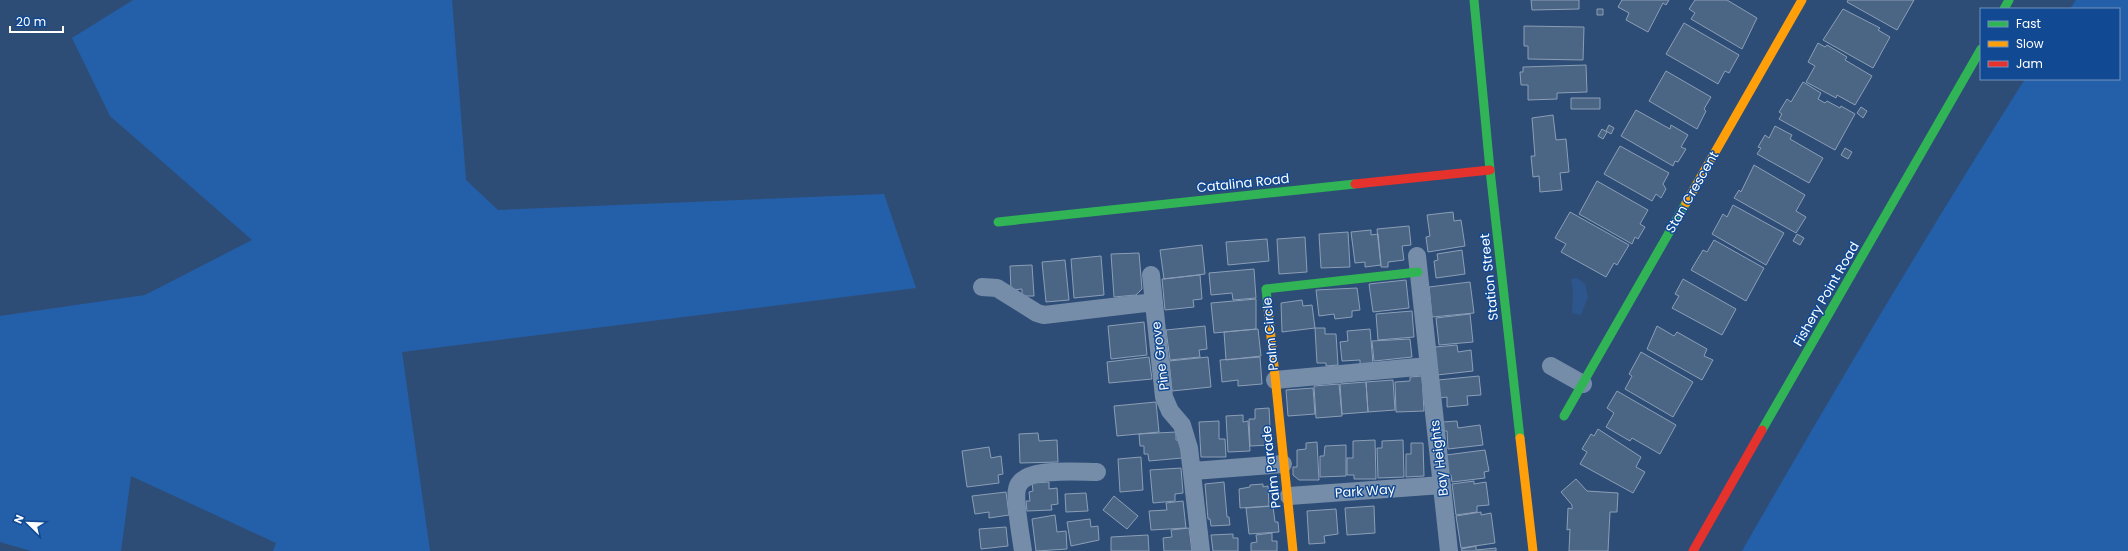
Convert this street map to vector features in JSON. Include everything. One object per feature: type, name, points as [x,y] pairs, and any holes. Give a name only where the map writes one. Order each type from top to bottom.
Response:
[{"type":"street","name":"Station Street","points":[[1474,0],[1490,170],[1533,551]]},
{"type":"street","name":"Stan Crescent","points":[[1564,416],[1802,0]]},
{"type":"street","name":"Fishery Point Road","points":[[1693,551],[1980,51]]},
{"type":"street","name":"Catalina Road","points":[[998,222],[1490,170]]},
{"type":"street","name":"Palm Circle","points":[[1417,264],[1428,366],[1275,380],[1266,289],[1417,264]]},
{"type":"street","name":"Pine Grove","points":[[1151,275],[1164,397],[1170,411],[1182,425],[1189,448],[1201,551]]},
{"type":"street","points":[[982,287],[997,288],[1037,313],[1044,315],[1154,302]]},
{"type":"street","name":"Bay Heights","points":[[1428,366],[1449,551]]},
{"type":"street","points":[[1551,366],[1583,384]]},
{"type":"street","name":"Palm Parade","points":[[1275,380],[1293,551]]},
{"type":"street","points":[[1192,471],[1283,464]]},
{"type":"street","points":[[1023,551],[1016,491],[1022,480],[1031,474],[1097,472]]},
{"type":"street","name":"Park Way","points":[[1288,496],[1442,485]]},
{"type":"shaded area","points":[[133,0],[452,0],[466,180],[498,210],[884,194],[916,288],[402,352],[430,551],[273,551],[276,543],[131,476],[121,551],[31,551],[0,542],[0,316],[145,295],[252,240],[110,116],[72,38]]},
{"type":"shaded area","points":[[2076,0],[2128,0],[2128,551],[1742,551],[1881,314],[2024,80],[2120,80],[2120,8],[2071,8]]},
{"type":"shaded area","points":[[1577,278],[1585,284],[1588,297],[1581,315],[1572,313],[1573,291],[1571,279]]},
{"type":"building","points":[[1531,0],[1579,0],[1579,9],[1532,10]]},
{"type":"building","points":[[1622,0],[1669,0],[1666,5],[1663,3],[1648,32],[1626,20],[1629,13],[1618,7]]},
{"type":"building","points":[[1695,0],[1727,0],[1757,18],[1742,49],[1691,19],[1695,13],[1689,9]]},
{"type":"building","points":[[1848,0],[1914,0],[1897,30],[1847,2]]},
{"type":"building","points":[[1597,9],[1603,9],[1603,15],[1597,15]]},
{"type":"building","points":[[1843,9],[1880,28],[1878,30],[1890,37],[1873,68],[1823,40]]},
{"type":"building","points":[[1684,23],[1739,55],[1729,73],[1725,71],[1718,84],[1666,54]]},
{"type":"building","points":[[1524,26],[1584,27],[1583,60],[1528,59],[1528,46],[1524,46]]},
{"type":"building","points":[[1818,43],[1825,47],[1827,45],[1847,57],[1845,60],[1872,76],[1855,105],[1837,95],[1836,98],[1806,82],[1815,66],[1808,62]]},
{"type":"building","points":[[1586,65],[1587,92],[1557,93],[1557,99],[1528,100],[1528,85],[1521,85],[1520,72],[1523,72],[1523,67]]},
{"type":"building","points":[[1666,71],[1711,97],[1704,109],[1706,111],[1697,129],[1649,101]]},
{"type":"building","points":[[1803,82],[1821,93],[1818,99],[1825,103],[1827,101],[1840,108],[1841,106],[1855,114],[1835,150],[1779,119],[1782,114],[1779,112],[1787,99],[1791,102]]},
{"type":"building","points":[[1571,98],[1600,98],[1600,109],[1571,109]]},
{"type":"building","points":[[1861,107],[1867,111],[1863,118],[1857,113]]},
{"type":"building","points":[[1636,110],[1670,129],[1671,125],[1688,135],[1681,147],[1686,149],[1678,162],[1675,161],[1673,166],[1621,136]]},
{"type":"building","points":[[1553,115],[1556,140],[1566,139],[1569,172],[1560,173],[1562,190],[1540,192],[1539,176],[1533,177],[1531,156],[1535,156],[1532,118]]},
{"type":"building","points":[[1609,125],[1614,128],[1611,134],[1606,131]]},
{"type":"building","points":[[1775,126],[1792,135],[1790,139],[1823,158],[1809,183],[1757,154],[1761,148],[1758,147],[1765,135],[1769,138]]},
{"type":"building","points":[[1602,129],[1607,132],[1603,139],[1598,136]]},
{"type":"building","points":[[1620,146],[1669,173],[1663,184],[1666,189],[1661,198],[1656,194],[1652,201],[1604,174]]},
{"type":"building","points":[[1845,148],[1852,152],[1848,159],[1841,155]]},
{"type":"building","points":[[1754,165],[1805,195],[1796,211],[1806,217],[1796,233],[1734,198],[1739,190],[1741,192]]},
{"type":"building","points":[[1597,181],[1648,210],[1640,224],[1645,227],[1638,239],[1635,237],[1632,244],[1579,214]]},
{"type":"building","points":[[1733,205],[1784,233],[1766,265],[1712,234],[1723,214],[1727,217]]},
{"type":"building","points":[[1453,212],[1454,221],[1461,220],[1465,246],[1428,252],[1426,237],[1430,236],[1427,215]]},
{"type":"building","points":[[1570,212],[1629,245],[1617,265],[1614,263],[1606,277],[1561,252],[1566,244],[1555,238]]},
{"type":"building","points":[[1409,226],[1411,245],[1402,246],[1404,260],[1388,262],[1388,267],[1381,267],[1377,229]]},
{"type":"building","points":[[1371,230],[1371,235],[1378,234],[1381,265],[1365,267],[1365,262],[1355,263],[1351,232]]},
{"type":"building","points":[[1348,232],[1350,267],[1321,268],[1319,234]]},
{"type":"building","points":[[1797,234],[1804,238],[1800,245],[1793,241]]},
{"type":"building","points":[[1305,237],[1307,272],[1279,274],[1277,239]]},
{"type":"building","points":[[1267,239],[1269,261],[1228,265],[1226,242]]},
{"type":"building","points":[[1714,240],[1764,268],[1746,301],[1691,270],[1703,250],[1707,252]]},
{"type":"building","points":[[1202,245],[1205,274],[1164,279],[1160,250]]},
{"type":"building","points":[[1462,250],[1465,274],[1436,278],[1434,261],[1438,260],[1437,254]]},
{"type":"building","points":[[1139,253],[1142,289],[1136,295],[1114,297],[1111,254]]},
{"type":"building","points":[[1101,256],[1104,295],[1074,298],[1071,259]]},
{"type":"building","points":[[1065,260],[1069,300],[1046,302],[1042,262]]},
{"type":"building","points":[[1032,265],[1034,296],[1022,296],[1022,289],[1011,290],[1010,266]]},
{"type":"building","points":[[1254,269],[1256,298],[1233,300],[1232,293],[1211,295],[1209,273]]},
{"type":"building","points":[[1200,275],[1202,299],[1193,300],[1194,307],[1165,310],[1162,279]]},
{"type":"building","points":[[1683,279],[1736,309],[1722,335],[1672,308],[1679,296],[1675,294]]},
{"type":"building","points":[[1406,280],[1409,308],[1373,312],[1369,284]]},
{"type":"building","points":[[1470,282],[1474,313],[1432,317],[1429,287]]},
{"type":"building","points":[[1357,288],[1360,310],[1352,311],[1352,317],[1335,319],[1334,314],[1319,316],[1316,290]]},
{"type":"building","points":[[1256,299],[1256,329],[1214,333],[1211,303]]},
{"type":"building","points":[[1302,300],[1303,306],[1312,305],[1315,328],[1282,332],[1281,303]]},
{"type":"building","points":[[1412,311],[1414,337],[1378,340],[1376,314]]},
{"type":"building","points":[[1470,314],[1473,342],[1439,345],[1436,318]]},
{"type":"building","points":[[1144,322],[1147,355],[1111,359],[1108,326]]},
{"type":"building","points":[[1205,326],[1207,349],[1199,350],[1200,357],[1170,360],[1166,330]]},
{"type":"building","points":[[1657,326],[1674,336],[1677,332],[1707,349],[1704,356],[1713,360],[1702,380],[1647,349]]},
{"type":"building","points":[[1315,328],[1325,328],[1325,334],[1336,334],[1338,365],[1326,366],[1326,363],[1317,363]]},
{"type":"building","points":[[1258,329],[1261,356],[1226,360],[1224,332]]},
{"type":"building","points":[[1370,329],[1373,364],[1360,365],[1360,360],[1342,361],[1340,342],[1348,341],[1347,331]]},
{"type":"building","points":[[1410,339],[1412,357],[1374,361],[1372,341]]},
{"type":"building","points":[[1457,345],[1458,352],[1471,350],[1473,371],[1437,375],[1435,347]]},
{"type":"building","points":[[1641,352],[1693,382],[1673,417],[1625,389],[1632,376],[1629,374]]},
{"type":"building","points":[[1149,357],[1152,379],[1109,383],[1107,362]]},
{"type":"building","points":[[1208,357],[1211,387],[1172,391],[1169,361]]},
{"type":"building","points":[[1260,357],[1262,384],[1238,386],[1238,380],[1222,382],[1220,360]]},
{"type":"building","points":[[1422,376],[1424,411],[1396,412],[1395,382],[1410,381],[1410,377]]},
{"type":"building","points":[[1479,376],[1481,395],[1467,396],[1468,405],[1447,407],[1447,397],[1439,398],[1438,380]]},
{"type":"building","points":[[1393,380],[1395,410],[1368,412],[1366,382]]},
{"type":"building","points":[[1366,382],[1368,412],[1342,414],[1340,384]]},
{"type":"building","points":[[1339,384],[1342,416],[1316,418],[1314,386]]},
{"type":"building","points":[[1313,388],[1315,414],[1288,416],[1286,390]]},
{"type":"building","points":[[1617,391],[1676,425],[1660,454],[1632,438],[1630,441],[1606,427],[1614,413],[1607,408]]},
{"type":"building","points":[[1156,402],[1159,432],[1117,436],[1114,406]]},
{"type":"building","points":[[1269,408],[1271,445],[1250,446],[1249,419],[1255,419],[1255,409]]},
{"type":"building","points":[[1243,415],[1243,422],[1248,421],[1250,451],[1228,452],[1226,416]]},
{"type":"building","points":[[1219,421],[1219,439],[1225,439],[1226,457],[1201,457],[1199,422]]},
{"type":"building","points":[[1457,421],[1458,428],[1480,425],[1483,445],[1448,449],[1447,431],[1444,431],[1443,422]]},
{"type":"building","points":[[1598,429],[1641,457],[1636,467],[1645,472],[1633,493],[1580,464],[1587,452],[1582,449],[1591,434],[1594,436]]},
{"type":"building","points":[[1176,432],[1176,440],[1180,440],[1182,458],[1149,461],[1148,454],[1144,454],[1144,446],[1140,446],[1139,434]]},
{"type":"building","points":[[1038,433],[1039,441],[1057,440],[1058,462],[1020,463],[1019,434]]},
{"type":"building","points":[[1375,440],[1376,479],[1354,479],[1354,475],[1347,475],[1347,458],[1353,458],[1353,441]]},
{"type":"building","points":[[1403,440],[1404,477],[1378,478],[1377,448],[1382,448],[1382,441]]},
{"type":"building","points":[[1317,442],[1319,480],[1299,480],[1293,475],[1293,467],[1297,467],[1297,450],[1306,449],[1306,443]]},
{"type":"building","points":[[1411,443],[1423,443],[1424,476],[1406,477],[1406,454],[1411,454]]},
{"type":"building","points":[[1346,445],[1346,476],[1320,477],[1320,456],[1324,456],[1325,446]]},
{"type":"building","points":[[989,447],[991,458],[1001,456],[1003,474],[998,475],[999,483],[967,487],[962,451]]},
{"type":"building","points":[[1485,450],[1489,471],[1484,472],[1485,478],[1452,482],[1451,475],[1448,475],[1446,455]]},
{"type":"building","points":[[1141,457],[1143,490],[1120,492],[1118,459]]},
{"type":"building","points":[[1181,468],[1183,493],[1175,494],[1175,501],[1153,503],[1150,470]]},
{"type":"building","points":[[1576,479],[1587,491],[1618,493],[1617,512],[1610,512],[1608,551],[1569,551],[1570,529],[1567,530],[1568,508],[1572,509],[1572,505],[1561,492]]},
{"type":"building","points":[[1474,481],[1474,484],[1486,482],[1489,505],[1477,506],[1477,512],[1456,515],[1452,484]]},
{"type":"building","points":[[1049,482],[1049,489],[1057,488],[1058,504],[1051,505],[1052,510],[1027,511],[1026,501],[1030,501],[1029,492],[1033,491],[1032,483]]},
{"type":"building","points":[[1224,482],[1227,517],[1229,517],[1230,525],[1211,526],[1210,519],[1208,519],[1205,484]]},
{"type":"building","points":[[1263,484],[1263,487],[1268,486],[1269,506],[1240,508],[1239,489],[1250,487],[1250,485]]},
{"type":"building","points":[[1006,492],[1009,515],[989,518],[989,512],[975,514],[972,496]]},
{"type":"building","points":[[1086,493],[1088,511],[1066,512],[1065,494]]},
{"type":"building","points":[[1114,496],[1138,516],[1127,529],[1103,510]]},
{"type":"building","points":[[1183,501],[1186,528],[1151,530],[1149,511],[1167,510],[1166,503]]},
{"type":"building","points":[[1273,506],[1275,522],[1278,522],[1279,532],[1249,534],[1246,508]]},
{"type":"building","points":[[1374,506],[1375,533],[1347,535],[1345,508]]},
{"type":"building","points":[[1336,509],[1338,534],[1324,536],[1325,543],[1309,544],[1307,511]]},
{"type":"building","points":[[1481,512],[1481,515],[1491,513],[1495,543],[1461,548],[1456,516]]},
{"type":"building","points":[[1055,515],[1057,532],[1066,531],[1067,549],[1036,551],[1032,519]]},
{"type":"building","points":[[1090,519],[1091,527],[1098,526],[1099,540],[1071,546],[1067,522]]},
{"type":"building","points":[[1006,527],[1008,546],[981,549],[979,529]]},
{"type":"building","points":[[1189,528],[1192,551],[1164,551],[1163,538],[1172,537],[1171,530]]},
{"type":"building","points":[[1272,533],[1272,541],[1277,541],[1277,551],[1251,551],[1251,543],[1257,542],[1256,535]]},
{"type":"building","points":[[1233,534],[1233,538],[1238,538],[1238,551],[1213,551],[1211,535]]},
{"type":"building","points":[[1148,535],[1149,551],[1111,551],[1111,537]]},
{"type":"building","points":[[1476,546],[1476,550],[1496,548],[1496,551],[1462,551],[1461,549]]},
{"type":"traffic: fast","points":[[1474,0],[1490,170],[1520,438]]},
{"type":"traffic: fast","points":[[2005,8],[2009,0]]},
{"type":"traffic: fast","points":[[1762,430],[1980,51]]},
{"type":"traffic: fast","points":[[998,222],[1355,184]]},
{"type":"traffic: fast","points":[[1564,416],[1686,203]]},
{"type":"traffic: fast","points":[[1268,308],[1266,289],[1418,272]]},
{"type":"traffic: slow","points":[[1686,203],[1802,0]]},
{"type":"traffic: slow","points":[[1268,308],[1293,551]]},
{"type":"traffic: slow","points":[[1520,438],[1533,551]]},
{"type":"traffic: jam","points":[[1355,184],[1490,170]]},
{"type":"traffic: jam","points":[[1693,551],[1762,430]]}]
